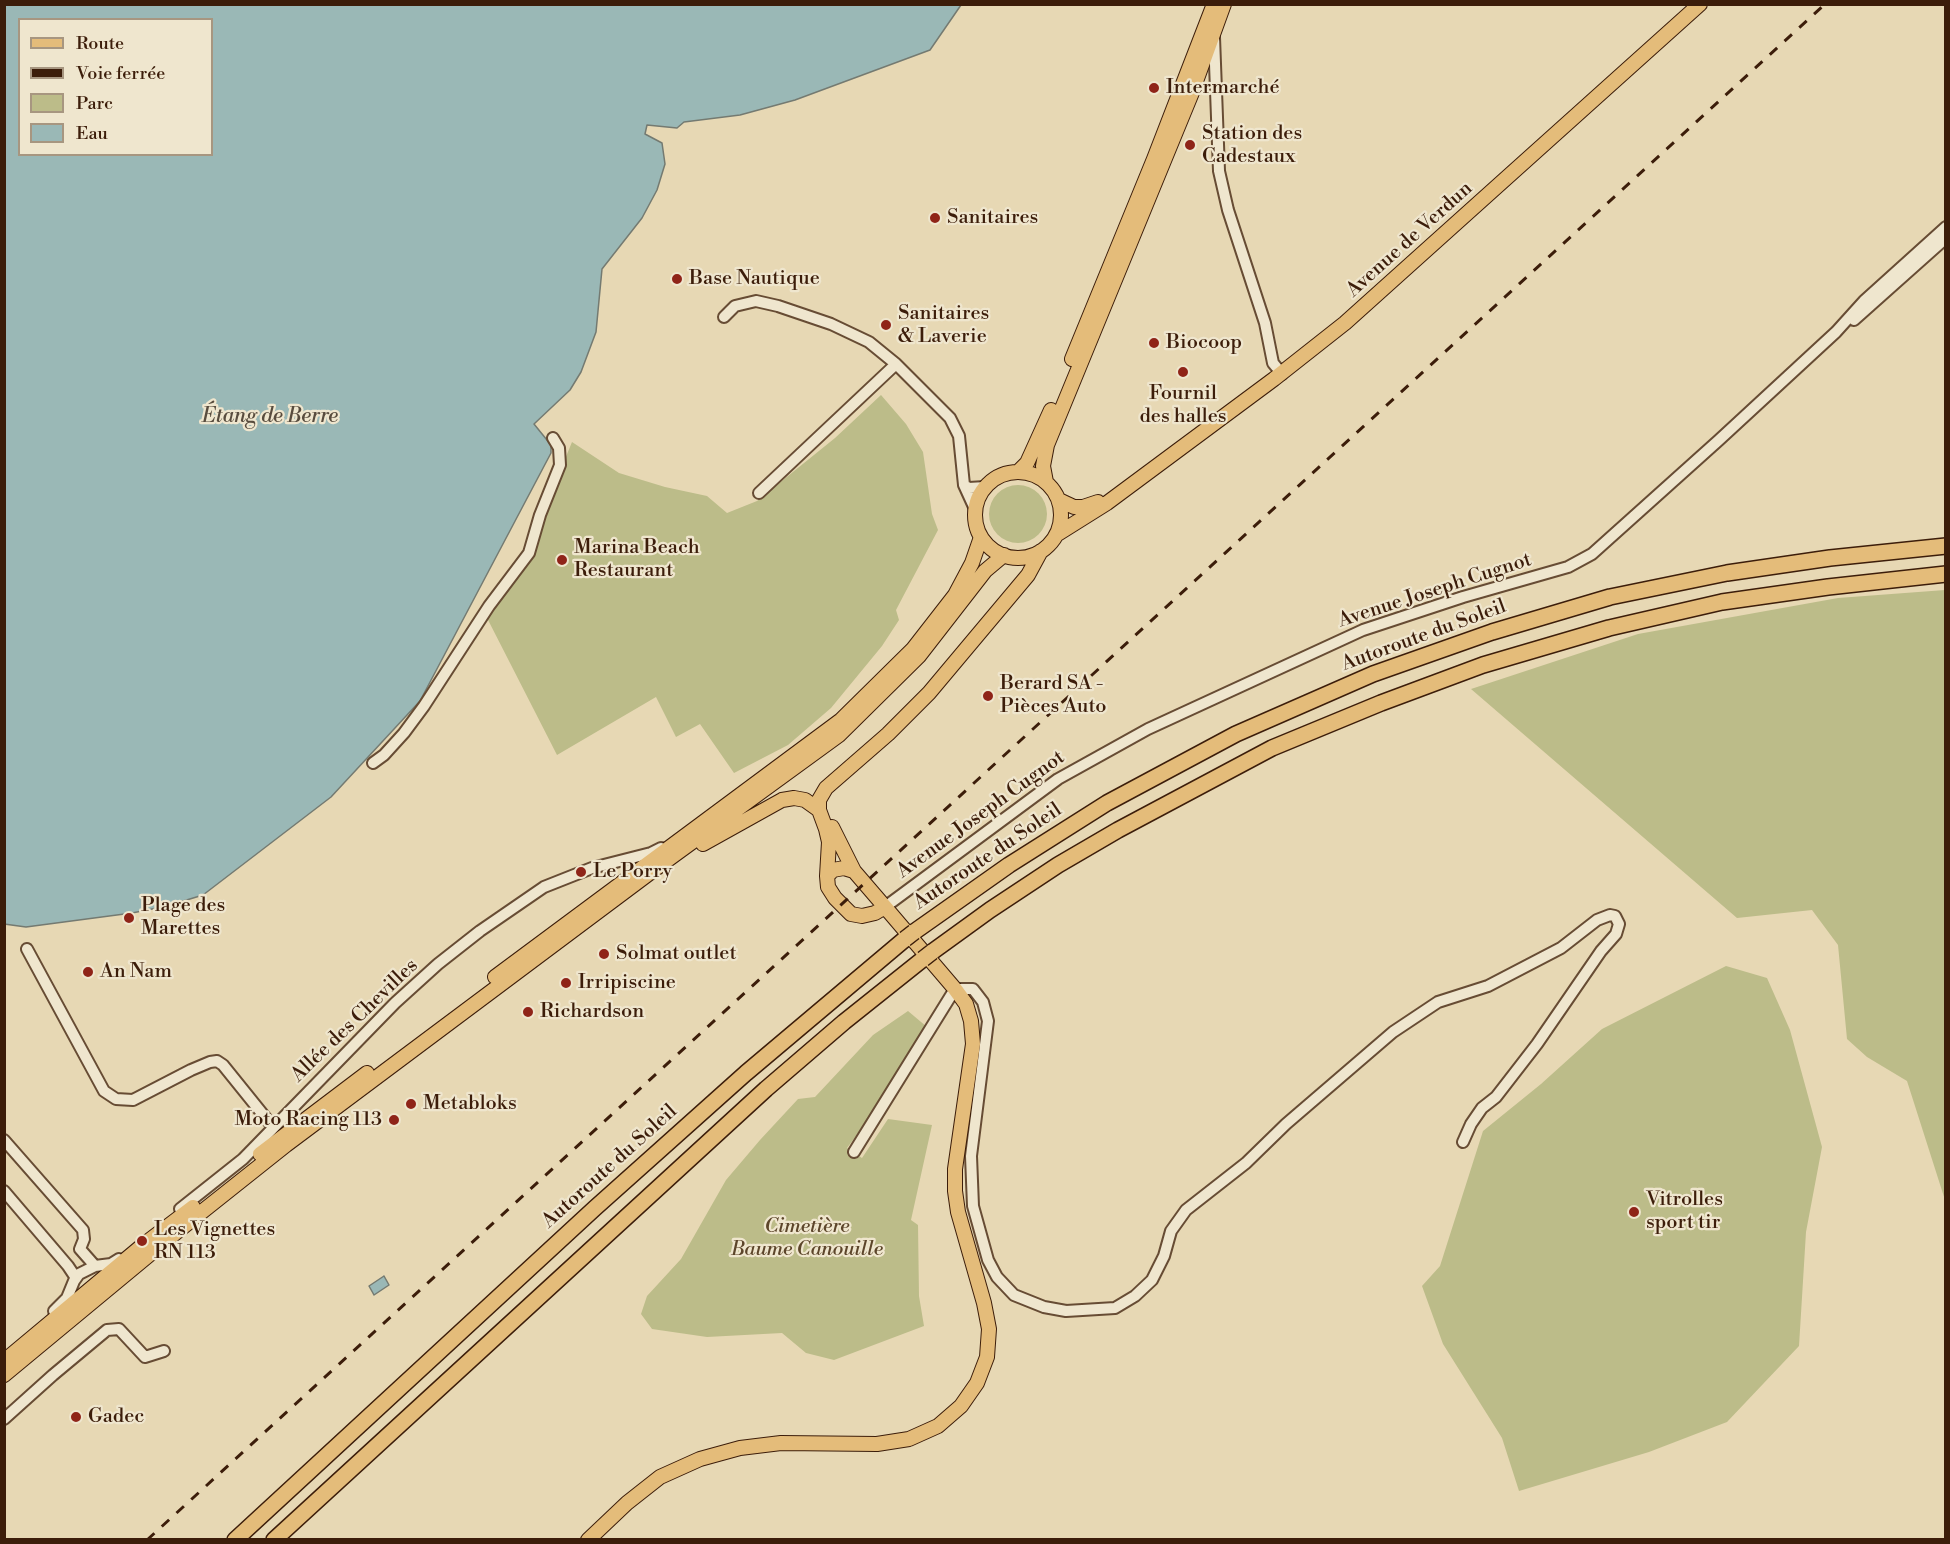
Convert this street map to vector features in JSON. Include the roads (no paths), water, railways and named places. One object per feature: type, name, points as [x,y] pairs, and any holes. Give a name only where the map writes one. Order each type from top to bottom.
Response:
[{"type":"highway","name":"Autoroute du Soleil","points":[[235,1539],[595,1208],[746,1073],[910,935],[1009,864],[1107,803],[1236,734],[1373,674],[1492,632],[1610,597],[1727,573],[1830,558],[1946,546]]},
{"type":"highway","points":[[274,1539],[766,1089],[844,1022],[999,903],[1118,830],[1272,748],[1381,703],[1483,665],[1609,628],[1722,602],[1946,574]]},
{"type":"main road","points":[[1019,471],[1027,463],[1047,421],[1154,159],[1214,4]]},
{"type":"main road","points":[[1046,482],[1043,466],[1047,445],[1191,95],[1224,4]]},
{"type":"main road","name":"Avenue de Verdun","points":[[1129,486],[1281,374],[1345,323],[1700,4]]},
{"type":"main road","points":[[1019,471],[1029,472],[1046,482],[1054,490],[1059,500],[1061,518],[1056,535],[1050,544],[1031,556],[1020,558],[1004,555],[987,545],[976,523],[975,509],[985,487],[1000,476],[1019,471]]},
{"type":"main road","points":[[1059,500],[1074,507],[1083,507],[1129,486]]},
{"type":"main road","points":[[1056,535],[1107,503],[1129,486]]},
{"type":"main road","points":[[4,1361],[144,1245],[281,1137],[841,720],[913,650],[955,595],[972,563],[981,537]]},
{"type":"main road","points":[[885,907],[875,914],[862,916],[851,914],[828,888],[829,842],[819,810],[822,793],[831,782],[888,734],[929,693],[1029,575],[1041,551]]},
{"type":"main road","points":[[4,1375],[170,1237],[286,1145],[651,872],[839,735],[919,656],[985,571],[1004,555]]},
{"type":"main road","points":[[1020,558],[1029,575]]},
{"type":"main road","points":[[588,1539],[627,1503],[660,1477],[700,1459],[740,1448],[781,1443],[877,1444],[909,1439],[938,1426],[962,1406],[977,1383],[987,1357],[989,1329],[984,1303],[958,1212],[956,1191],[955,1169],[973,1044],[971,1021],[966,1004],[955,989],[854,871],[836,837],[828,810],[826,800],[831,782]]},
{"type":"main road","points":[[651,872],[782,800],[794,798],[805,800],[819,810]]},
{"type":"main road","points":[[827,876],[838,868],[854,871]]},
{"type":"street","points":[[1214,31],[1219,171],[1228,210],[1244,253],[1265,323],[1273,363],[1281,374]]},
{"type":"street","name":"Avenue Joseph Cugnot","points":[[885,907],[1058,779],[1148,729],[1363,630],[1464,597],[1568,567],[1592,554],[1836,332],[1864,301],[1942,241],[1946,227]]},
{"type":"street","points":[[724,317],[735,306],[756,301],[831,324],[869,342],[896,364],[950,418],[959,435],[964,484],[975,509]]},
{"type":"street","points":[[759,494],[896,364]]},
{"type":"street","points":[[374,763],[391,747],[417,715],[489,606],[529,553],[540,515],[560,465],[559,448],[553,438]]},
{"type":"street","points":[[964,484],[969,488],[985,487]]},
{"type":"street","name":"Allée des Chevilles","points":[[4,1352],[64,1302],[80,1274],[94,1266],[111,1264],[117,1260],[243,1159],[395,1003],[438,964],[480,931],[544,887],[592,868],[651,853],[686,835]]},
{"type":"street","points":[[854,1152],[955,989],[973,989],[983,1002],[988,1021],[971,1156],[973,1206],[988,1260],[1005,1287],[1014,1295],[1044,1307],[1066,1311],[1115,1308],[1135,1296],[1152,1280],[1164,1256],[1171,1231],[1186,1210],[1246,1163],[1286,1124],[1393,1032],[1438,1002],[1488,986],[1561,948],[1597,920],[1610,915],[1615,916],[1619,924],[1617,934],[1601,951],[1538,1044],[1496,1097],[1482,1108],[1463,1142]]},
{"type":"street","points":[[27,949],[104,1091],[116,1099],[133,1100],[191,1070],[217,1061],[223,1065],[273,1127]]},
{"type":"street","points":[[4,1140],[83,1230],[84,1239],[80,1249],[68,1266]]},
{"type":"street","points":[[4,1191],[76,1278]]},
{"type":"street","points":[[80,1249],[94,1266]]},
{"type":"street","points":[[4,1419],[107,1330],[119,1329],[145,1357],[164,1351]]},
{"type":"water","name":"Étang de Berre","points":[[5,4],[961,4],[930,50],[795,100],[740,115],[684,122],[677,128],[647,125],[645,134],[662,143],[665,164],[657,190],[642,218],[602,269],[596,332],[581,372],[570,390],[534,424],[551,445],[551,453],[420,701],[331,797],[203,895],[167,906],[132,913],[26,927],[4,924]]},
{"type":"water","points":[[384,1276],[389,1285],[374,1295],[369,1286]]},
{"type":"railway","points":[[147,1540],[1825,4]]},
{"type":"place","name":"Intermarché","points":[[1154,88]]},
{"type":"place","name":"Station des Cadestaux","points":[[1190,145]]},
{"type":"place","name":"Sanitaires","points":[[935,218]]},
{"type":"place","name":"Base Nautique","points":[[677,279]]},
{"type":"place","name":"Sanitaires & Laverie","points":[[886,325]]},
{"type":"place","name":"Biocoop","points":[[1154,343]]},
{"type":"place","name":"Fournil des halles","points":[[1183,372]]},
{"type":"place","name":"Marina Beach Restaurant","points":[[562,560]]},
{"type":"place","name":"Berard SA - Pièces Auto","points":[[988,696]]},
{"type":"place","name":"Le Porry","points":[[581,872]]},
{"type":"place","name":"Plage des Marettes","points":[[129,918]]},
{"type":"place","name":"Solmat outlet","points":[[604,954]]},
{"type":"place","name":"An Nam","points":[[88,972]]},
{"type":"place","name":"Irripiscine","points":[[566,983]]},
{"type":"place","name":"Richardson","points":[[528,1012]]},
{"type":"place","name":"Metabloks","points":[[411,1104]]},
{"type":"place","name":"Moto Racing 113","points":[[394,1120]]},
{"type":"place","name":"Vitrolles sport tir","points":[[1634,1212]]},
{"type":"place","name":"Les Vignettes RN 113","points":[[142,1241]]},
{"type":"place","name":"Gadec","points":[[76,1417]]},
{"type":"park label","name":"Cimetière Baume Canouille","points":[[807,1238]]}]
